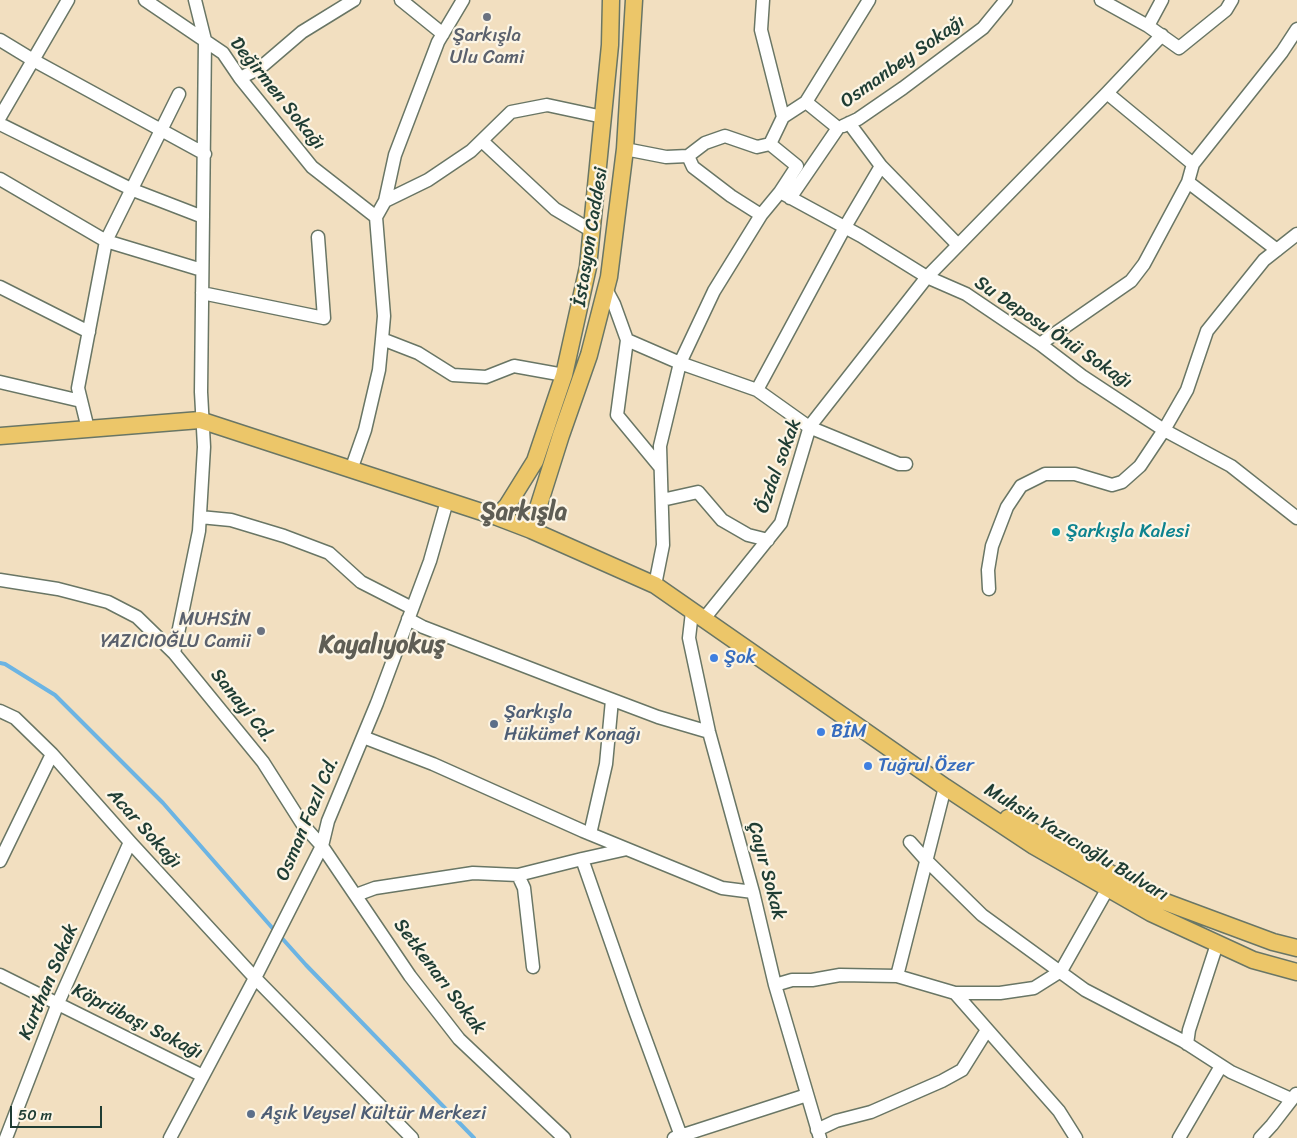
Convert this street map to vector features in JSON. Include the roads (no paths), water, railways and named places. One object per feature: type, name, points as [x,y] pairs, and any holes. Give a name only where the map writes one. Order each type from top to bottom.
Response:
[{"type":"main road","name":"İstasyon Caddesi","points":[[497,517],[535,461],[564,375],[588,267],[610,45],[611,0]]},
{"type":"main road","name":"İstasyon Caddesi","points":[[531,530],[589,355],[606,289],[625,149],[634,0]]},
{"type":"main road","points":[[0,436],[200,420],[203,416],[351,470],[497,517],[655,585],[946,787]]},
{"type":"main road","name":"Muhsin Yazıcıoğlu Bulvarı","points":[[946,787],[1034,846],[1151,913],[1253,960],[1297,972]]},
{"type":"main road","name":"Muhsin Yazıcıoğlu Bulvarı","points":[[946,787],[1024,826],[1160,900],[1273,942],[1297,948]]},
{"type":"street","points":[[0,117],[68,0]]},
{"type":"street","name":"Değirmen Sokağı","points":[[145,0],[223,53],[240,78],[312,167],[376,217]]},
{"type":"street","points":[[174,653],[197,540],[204,447],[202,217],[205,154],[205,40],[196,0]]},
{"type":"street","points":[[240,78],[260,68],[302,32],[354,0]]},
{"type":"street","points":[[401,0],[443,34]]},
{"type":"street","points":[[351,470],[365,430],[378,370],[382,339],[384,316],[376,217],[385,201],[395,155],[438,42],[463,0]]},
{"type":"street","points":[[763,0],[761,30],[783,118]]},
{"type":"street","points":[[770,144],[783,118],[806,102],[869,0]]},
{"type":"street","name":"Osmanbey Sokağı","points":[[844,126],[858,119],[917,78],[983,28],[1006,0]]},
{"type":"street","points":[[1100,0],[1148,26],[1180,48],[1226,10],[1232,0]]},
{"type":"street","points":[[1148,26],[1162,0]]},
{"type":"street","points":[[1040,344],[1131,281],[1144,264],[1188,182],[1193,164],[1282,52],[1297,29]]},
{"type":"street","name":"Özdal sokak","points":[[698,616],[768,540],[781,523],[809,427],[928,277],[1162,35]]},
{"type":"street","points":[[0,40],[205,154]]},
{"type":"street","points":[[1107,93],[1193,164]]},
{"type":"street","points":[[88,429],[78,388],[106,242],[179,94]]},
{"type":"street","points":[[806,102],[844,126],[958,245]]},
{"type":"street","points":[[385,201],[428,180],[471,151],[511,112],[547,104],[603,117]]},
{"type":"street","points":[[0,124],[133,190],[202,217]]},
{"type":"street","points":[[655,585],[664,545],[660,446],[680,363],[714,291],[760,215],[785,195],[844,126]]},
{"type":"street","points":[[625,149],[666,157],[688,156],[705,143],[726,136],[757,147],[770,144]]},
{"type":"street","points":[[482,141],[555,209],[592,232]]},
{"type":"street","points":[[770,144],[796,166],[785,195]]},
{"type":"street","points":[[688,156],[693,167],[760,215]]},
{"type":"street","points":[[756,390],[845,227],[881,166]]},
{"type":"street","points":[[0,179],[106,242],[202,270]]},
{"type":"street","points":[[1188,182],[1277,250]]},
{"type":"street","name":"Su Deposu Önü Sokağı","points":[[785,195],[845,227],[928,277],[966,294],[1040,344],[1082,376],[1164,430],[1231,466],[1297,518]]},
{"type":"street","points":[[989,589],[988,570],[992,546],[1007,507],[1021,486],[1045,474],[1075,474],[1112,484],[1122,482],[1140,466],[1164,430],[1186,390],[1207,331],[1264,260],[1297,234]]},
{"type":"street","points":[[202,293],[324,318],[318,237]]},
{"type":"street","points":[[0,287],[89,332]]},
{"type":"street","points":[[606,289],[614,304],[627,340],[617,415],[660,467]]},
{"type":"street","points":[[382,339],[418,353],[453,375],[486,377],[514,366],[564,375]]},
{"type":"street","points":[[627,340],[680,363],[756,390],[809,427],[899,464],[906,464]]},
{"type":"street","points":[[0,382],[81,401]]},
{"type":"street","points":[[662,500],[698,492],[722,520],[748,535],[768,540]]},
{"type":"street","name":"Osman Fazıl Cd.","points":[[170,1138],[258,974],[322,846],[328,821],[363,737],[430,561],[448,501]]},
{"type":"street","points":[[200,517],[231,520],[284,536],[329,553],[361,582],[410,614],[423,627],[658,717],[709,732]]},
{"type":"street","name":"Sanayi Cd.","points":[[0,580],[58,589],[108,602],[137,617],[174,653],[262,762],[303,825],[322,846]]},
{"type":"street","name":"Çayır Sokak","points":[[698,616],[689,638],[709,732],[753,892],[775,985],[818,1134]]},
{"type":"street","points":[[590,834],[606,764],[612,700]]},
{"type":"street","name":"Acar Sokağı","points":[[0,711],[15,718],[52,754],[130,842],[258,974]]},
{"type":"street","points":[[363,737],[433,764],[627,850],[722,888],[753,892]]},
{"type":"street","points":[[0,861],[52,754]]},
{"type":"street","points":[[897,976],[946,787]]},
{"type":"street","name":"Kurthan Sokak","points":[[6,1138],[58,1003],[130,842]]},
{"type":"street","points":[[910,842],[982,915],[1085,990],[1187,1044],[1231,1072],[1294,1096],[1260,1138]]},
{"type":"street","name":"Setkenarı Sokak","points":[[322,846],[410,976],[459,1039],[564,1138]]},
{"type":"street","points":[[356,895],[375,888],[473,873],[518,876],[582,859],[627,850]]},
{"type":"street","points":[[582,859],[677,1137],[807,1095]]},
{"type":"street","points":[[518,876],[524,888],[533,967]]},
{"type":"street","points":[[775,985],[792,980],[812,980],[840,975],[897,976],[955,993],[1000,993],[1034,988],[1061,971],[1108,888]]},
{"type":"street","points":[[1187,1044],[1188,1030],[1217,944]]},
{"type":"street","name":"Köprübaşı Sokağı","points":[[0,974],[204,1076]]},
{"type":"street","points":[[258,974],[412,1138]]},
{"type":"street","points":[[955,993],[1059,1111],[1076,1138]]},
{"type":"street","points":[[818,1134],[836,1122],[871,1112],[942,1081],[962,1070],[988,1030]]},
{"type":"street","points":[[1178,1138],[1221,1066]]},
{"type":"waterway","points":[[0,663],[5,664],[55,695],[163,803],[275,931]]},
{"type":"waterway","points":[[280,936],[474,1138]]},
{"type":"place","name":"Şarkışla Ulu Cami","points":[[487,17]]},
{"type":"place","name":"Şarkışla Kalesi","points":[[1056,532]]},
{"type":"place","name":"MUHSİN YAZICIOĞLU Camii","points":[[261,631]]},
{"type":"place","name":"Şok","points":[[714,658]]},
{"type":"place","name":"Şarkışla Hükümet Konağı","points":[[494,724]]},
{"type":"place","name":"BİM","points":[[821,732]]},
{"type":"place","name":"Tuğrul Özer","points":[[868,766]]},
{"type":"place","name":"Aşık Veysel Kültür Merkezi","points":[[251,1114]]},
{"type":"district","name":"Şarkışla","points":[[524,513]]},
{"type":"district","name":"Kayalıyokuş","points":[[382,646]]}]
